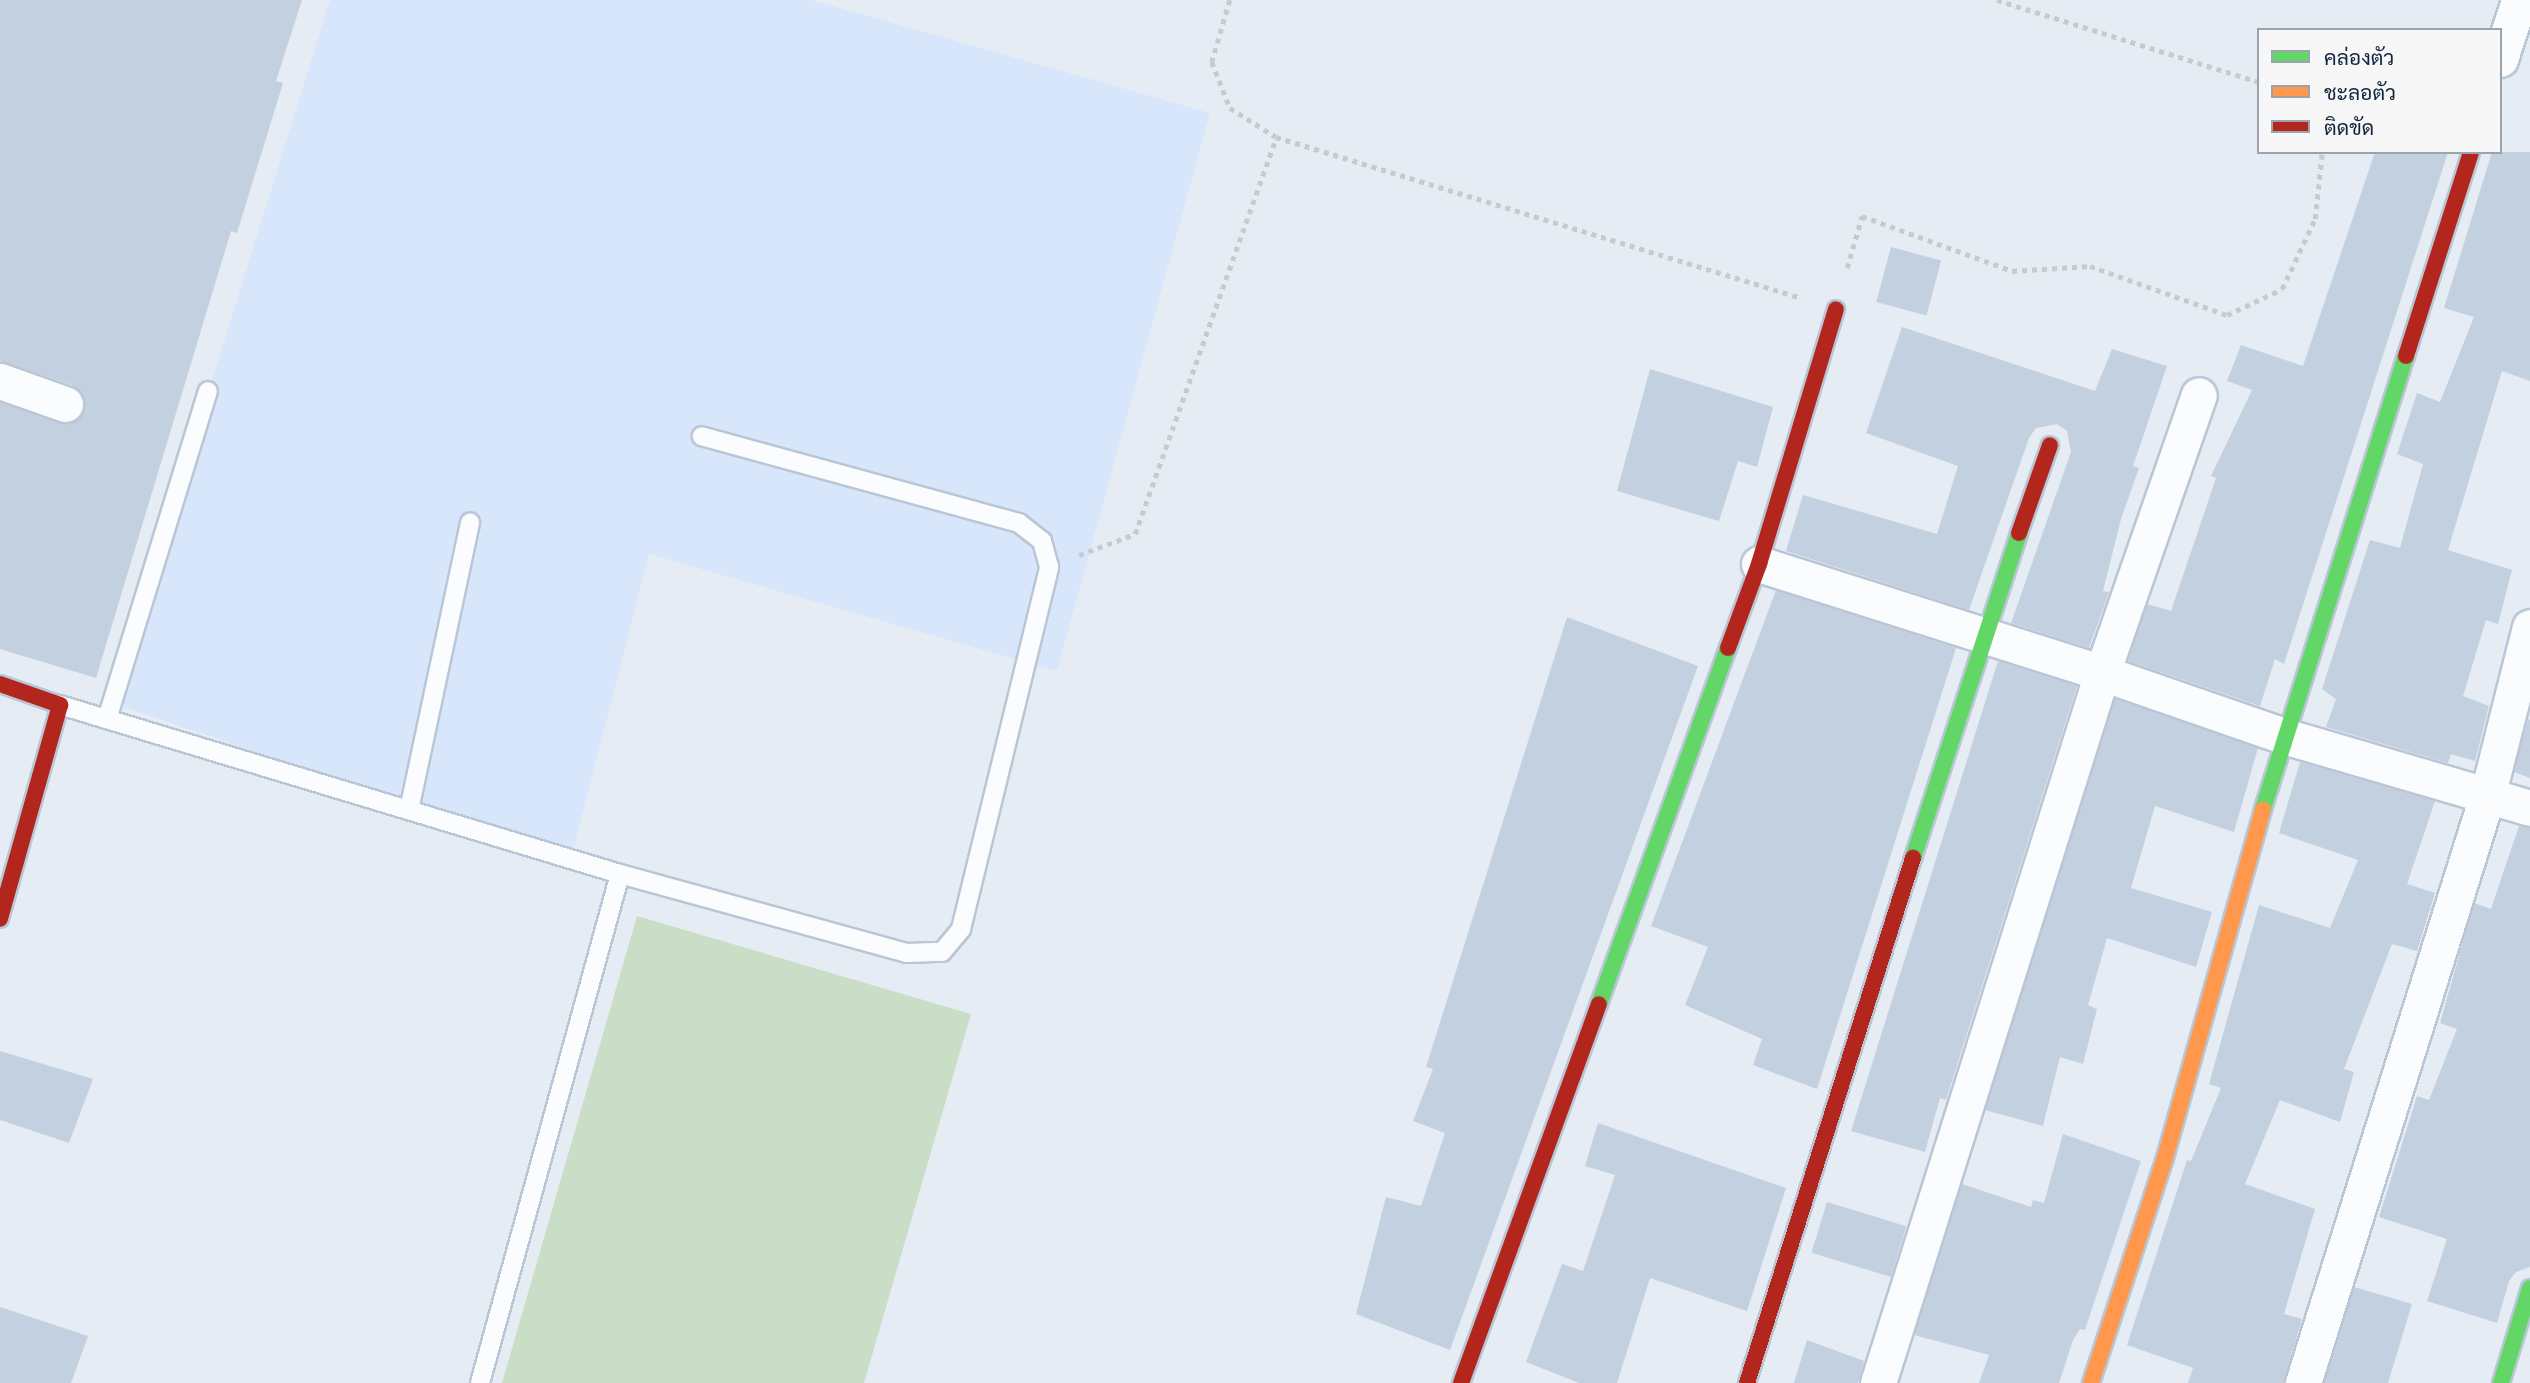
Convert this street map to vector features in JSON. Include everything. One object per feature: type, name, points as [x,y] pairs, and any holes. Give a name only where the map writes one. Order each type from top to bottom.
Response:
[{"type":"street","points":[[2502,52],[2518,0]]},
{"type":"street","points":[[2091,1383],[2165,1158],[2284,736],[2470,154]]},
{"type":"street","points":[[1461,1383],[1759,564],[1836,309]]},
{"type":"street","points":[[0,381],[65,404]]},
{"type":"street","points":[[1878,1383],[2102,673],[2199,395]]},
{"type":"street","points":[[1747,1383],[1983,636],[2050,444]]},
{"type":"street","points":[[1759,564],[2102,673],[2284,736],[2488,793],[2530,808]]},
{"type":"street","points":[[2303,1383],[2488,793],[2530,627]]},
{"type":"street","points":[[0,684],[60,705],[0,919]]},
{"type":"street","points":[[2501,1383],[2530,1288]]},
{"type":"lane","points":[[107,719],[208,391]]},
{"type":"lane","points":[[60,705],[620,873],[906,953],[942,953],[961,929],[1049,566],[1042,541],[1019,523],[702,436]]},
{"type":"lane","points":[[408,810],[470,522]]},
{"type":"lane","points":[[480,1383],[620,873]]},
{"type":"path","points":[[1230,0],[1212,62],[1230,108],[1276,136],[1836,309],[1862,216],[2012,271],[2090,266],[2227,315],[2282,289],[2315,219],[2322,154]]},
{"type":"path","points":[[1997,0],[2257,81]]},
{"type":"path","points":[[1049,566],[1136,534],[1276,136]]},
{"type":"shaded area","points":[[330,0],[811,0],[1210,113],[1057,671],[649,554],[571,859],[112,703]]},
{"type":"green space","points":[[637,916],[971,1014],[864,1383],[502,1383]]},
{"type":"building","points":[[0,0],[302,0],[276,81],[283,83],[237,233],[231,231],[96,678],[0,649],[0,402],[68,424],[79,419],[85,401],[72,385],[0,361]]},
{"type":"building","points":[[2530,152],[2530,381],[2502,371],[2448,550],[2512,570],[2498,624],[2486,620],[2463,696],[2489,706],[2475,761],[2451,754],[2448,763],[2326,727],[2336,699],[2322,689],[2370,540],[2400,548],[2423,464],[2397,454],[2417,393],[2440,402],[2474,317],[2444,308],[2491,154]]},
{"type":"building","points":[[2374,154],[2447,154],[2284,664],[2275,659],[2260,706],[2128,661],[2147,604],[2171,611],[2216,478],[2211,476],[2252,390],[2227,381],[2241,345],[2303,366]]},
{"type":"building","points":[[1891,247],[1941,260],[1926,316],[1876,302]]},
{"type":"building","points":[[1902,327],[2095,391],[2112,349],[2167,366],[2133,466],[2139,468],[2121,519],[2103,591],[2109,592],[2089,648],[2011,623],[2071,452],[2067,431],[2057,424],[2036,428],[2029,438],[1969,610],[1786,551],[1803,495],[1937,534],[1958,466],[1866,433]]},
{"type":"building","points":[[1650,369],[1773,407],[1757,467],[1738,461],[1719,521],[1617,491]]},
{"type":"building","points":[[1776,590],[1956,648],[1817,1089],[1753,1065],[1762,1039],[1685,1005],[1708,947],[1651,926]]},
{"type":"building","points":[[1567,617],[1698,666],[1450,1350],[1356,1314],[1386,1197],[1421,1206],[1445,1133],[1413,1121],[1433,1069],[1426,1067]]},
{"type":"building","points":[[1998,661],[2077,686],[1946,1100],[1940,1098],[1925,1152],[1851,1131]]},
{"type":"building","points":[[2115,699],[2258,748],[2234,832],[2155,806],[2131,888],[2212,912],[2196,967],[2107,938],[2088,1005],[2097,1009],[2083,1064],[2060,1057],[2043,1126],[1985,1110]]},
{"type":"building","points":[[2528,719],[2530,720],[2530,778],[2514,772]]},
{"type":"building","points":[[2300,762],[2435,801],[2407,884],[2435,893],[2417,951],[2392,944],[2344,1069],[2354,1072],[2340,1122],[2280,1100],[2245,1184],[2315,1209],[2284,1314],[2302,1319],[2283,1383],[2188,1383],[2193,1368],[2127,1345],[2187,1160],[2191,1161],[2221,1088],[2209,1084],[2259,905],[2330,928],[2358,860],[2279,833]]},
{"type":"building","points":[[2519,826],[2530,828],[2530,1267],[2516,1272],[2509,1281],[2497,1323],[2427,1301],[2447,1239],[2379,1217],[2417,1096],[2429,1100],[2457,1029],[2440,1023],[2474,903],[2491,909]]},
{"type":"building","points":[[0,1051],[93,1079],[69,1143],[0,1120]]},
{"type":"building","points":[[1598,1123],[1786,1188],[1747,1311],[1650,1278],[1617,1383],[1579,1383],[1526,1362],[1562,1264],[1583,1271],[1615,1175],[1585,1166]]},
{"type":"building","points":[[2063,1134],[2141,1161],[2085,1330],[2080,1329],[2073,1340],[2059,1383],[1979,1383],[1989,1355],[1914,1335],[1962,1184],[2031,1207],[2033,1200],[2044,1203]]},
{"type":"building","points":[[1827,1202],[1906,1226],[1891,1277],[1812,1253]]},
{"type":"building","points":[[2354,1287],[2412,1304],[2388,1383],[2324,1383]]},
{"type":"building","points":[[0,1307],[88,1336],[71,1383],[0,1383]]},
{"type":"building","points":[[1807,1340],[1864,1361],[1858,1383],[1794,1383]]},
{"type":"traffic: fast","points":[[2263,809],[2406,356]]},
{"type":"traffic: fast","points":[[1913,858],[2019,533]]},
{"type":"traffic: fast","points":[[1599,1004],[1728,648]]},
{"type":"traffic: fast","points":[[2501,1383],[2530,1288]]},
{"type":"traffic: slow","points":[[2091,1383],[2165,1158],[2263,809]]},
{"type":"traffic: jam","points":[[2406,356],[2470,154]]},
{"type":"traffic: jam","points":[[1728,648],[1759,564],[1836,309]]},
{"type":"traffic: jam","points":[[2019,533],[2050,445]]},
{"type":"traffic: jam","points":[[0,684],[60,705],[0,919]]},
{"type":"traffic: jam","points":[[1747,1383],[1913,858]]},
{"type":"traffic: jam","points":[[1461,1383],[1599,1004]]}]
